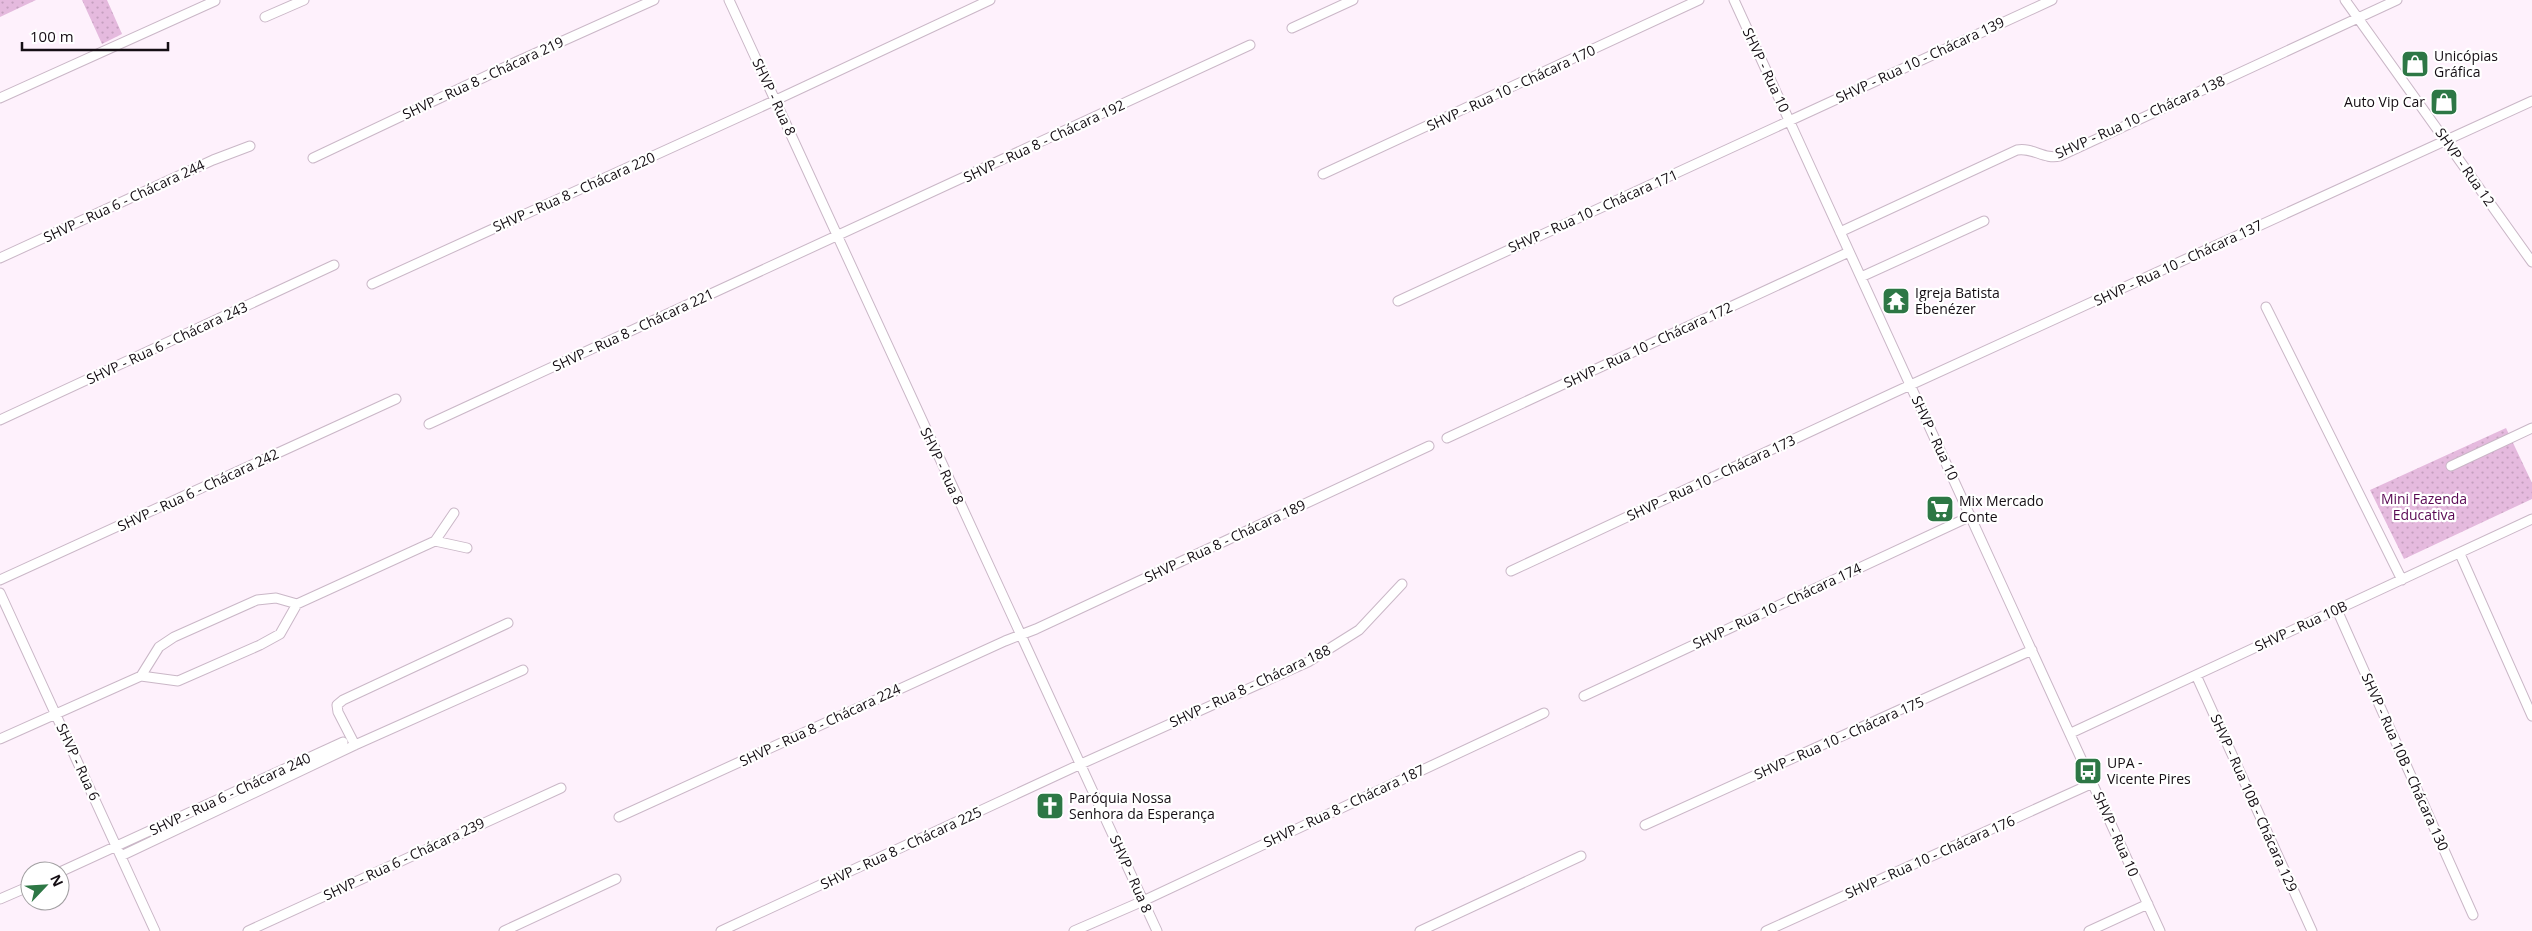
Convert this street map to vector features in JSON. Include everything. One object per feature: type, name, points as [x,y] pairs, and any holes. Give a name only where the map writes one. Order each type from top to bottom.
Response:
[{"type":"street","points":[[265,17],[304,0]]},
{"type":"street","name":"SHVP - Rua 8 - Chácara 219","points":[[313,158],[516,62],[654,0]]},
{"type":"street","name":"SHVP - Rua 8","points":[[729,0],[1157,931]]},
{"type":"street","name":"SHVP - Rua 8 - Chácara 220","points":[[372,284],[776,100],[990,0]]},
{"type":"street","points":[[1292,28],[1353,0]]},
{"type":"street","name":"SHVP - Rua 10 - Chácara 170","points":[[1323,174],[1699,0]]},
{"type":"street","name":"SHVP - Rua 10","points":[[1734,0],[2160,931]]},
{"type":"street","name":"SHVP - Rua 10 - Chácara 139","points":[[1789,122],[2052,0]]},
{"type":"street","name":"SHVP - Rua 12","points":[[2345,0],[2532,262]]},
{"type":"street","name":"SHVP - Rua 10 - Chácara 138","points":[[1840,232],[2017,150],[2027,149],[2048,157],[2060,156],[2397,0]]},
{"type":"street","points":[[0,98],[215,1]]},
{"type":"street","name":"SHVP - Rua 8 - Chácara 192","points":[[838,237],[1250,45]]},
{"type":"street","name":"SHVP - Rua 10 - Chácara 137","points":[[1910,385],[2532,101]]},
{"type":"street","name":"SHVP - Rua 10 - Chácara 171","points":[[1398,301],[1789,122]]},
{"type":"street","name":"SHVP - Rua 6 - Chácara 244","points":[[0,258],[213,160],[250,146]]},
{"type":"street","points":[[1860,277],[1984,221]]},
{"type":"street","name":"SHVP - Rua 8 - Chácara 221","points":[[429,424],[838,237]]},
{"type":"street","name":"SHVP - Rua 10 - Chácara 172","points":[[1447,438],[1849,252]]},
{"type":"street","name":"SHVP - Rua 6 - Chácara 243","points":[[0,420],[334,264]]},
{"type":"street","points":[[2266,307],[2402,580]]},
{"type":"street","name":"SHVP - Rua 10 - Chácara 173","points":[[1511,571],[1910,385]]},
{"type":"street","name":"SHVP - Rua 6 - Chácara 242","points":[[0,580],[396,399]]},
{"type":"street","points":[[2451,466],[2532,428]]},
{"type":"street","name":"SHVP - Rua 8 - Chácara 189","points":[[1021,634],[1429,446]]},
{"type":"street","points":[[0,740],[141,676],[178,681],[260,645],[280,634],[297,604],[435,541],[454,513]]},
{"type":"street","name":"SHVP - Rua 10 - Chácara 174","points":[[1584,696],[1971,516]]},
{"type":"street","name":"SHVP - Rua 10B","points":[[2070,733],[2532,519]]},
{"type":"street","points":[[435,541],[467,548]]},
{"type":"street","points":[[2460,554],[2532,716]]},
{"type":"street","name":"SHVP - Rua 8 - Chácara 188","points":[[1081,764],[1273,679],[1342,643],[1359,630],[1402,584]]},
{"type":"street","name":"SHVP - Rua 6","points":[[0,593],[155,931]]},
{"type":"street","points":[[141,676],[159,647],[174,637],[257,600],[276,598],[297,604]]},
{"type":"street","name":"SHVP - Rua 10B - Chácara 130","points":[[2337,610],[2472,915]]},
{"type":"street","points":[[356,745],[338,712],[337,705],[508,622]]},
{"type":"street","name":"SHVP - Rua 8 - Chácara 224","points":[[619,817],[1021,634]]},
{"type":"street","name":"SHVP - Rua 10 - Chácara 175","points":[[1645,825],[2032,650]]},
{"type":"street","points":[[121,856],[356,745],[524,670]]},
{"type":"street","name":"SHVP - Rua 10B - Chácara 129","points":[[2196,675],[2312,931]]},
{"type":"street","name":"SHVP - Rua 8 - Chácara 187","points":[[1074,931],[1143,901],[1544,713]]},
{"type":"street","name":"SHVP - Rua 6 - Chácara 240","points":[[70,868],[343,742]]},
{"type":"street","name":"SHVP - Rua 8 - Chácara 225","points":[[721,931],[1081,764]]},
{"type":"street","name":"SHVP - Rua 10 - Chácara 176","points":[[1766,931],[2093,783]]},
{"type":"street","name":"SHVP - Rua 6 - Chácara 239","points":[[248,931],[561,788]]},
{"type":"street","points":[[1420,931],[1581,856]]},
{"type":"street","points":[[504,931],[616,879]]},
{"type":"street","points":[[0,899],[20,890]]},
{"type":"street","points":[[2089,931],[2148,904]]},
{"type":"green space","points":[[0,0],[36,0],[0,17]]},
{"type":"green space","points":[[82,0],[107,0],[122,34],[102,44]]},
{"type":"green space","name":"Mini Fazenda Educativa","points":[[2506,428],[2532,483],[2532,499],[2404,559],[2370,490]]},
{"type":"place","name":"Unicópias Gráfica","points":[[2415,64]]},
{"type":"place","name":"Auto Vip Car","points":[[2444,102]]},
{"type":"place","name":"Igreja Batista Ebenézer","points":[[1896,301]]},
{"type":"place","name":"Mix Mercado Conte","points":[[1940,509]]},
{"type":"place","name":"UPA - Vicente Pires","points":[[2088,771]]},
{"type":"place","name":"Paróquia Nossa Senhora da Esperança","points":[[1050,806]]}]
